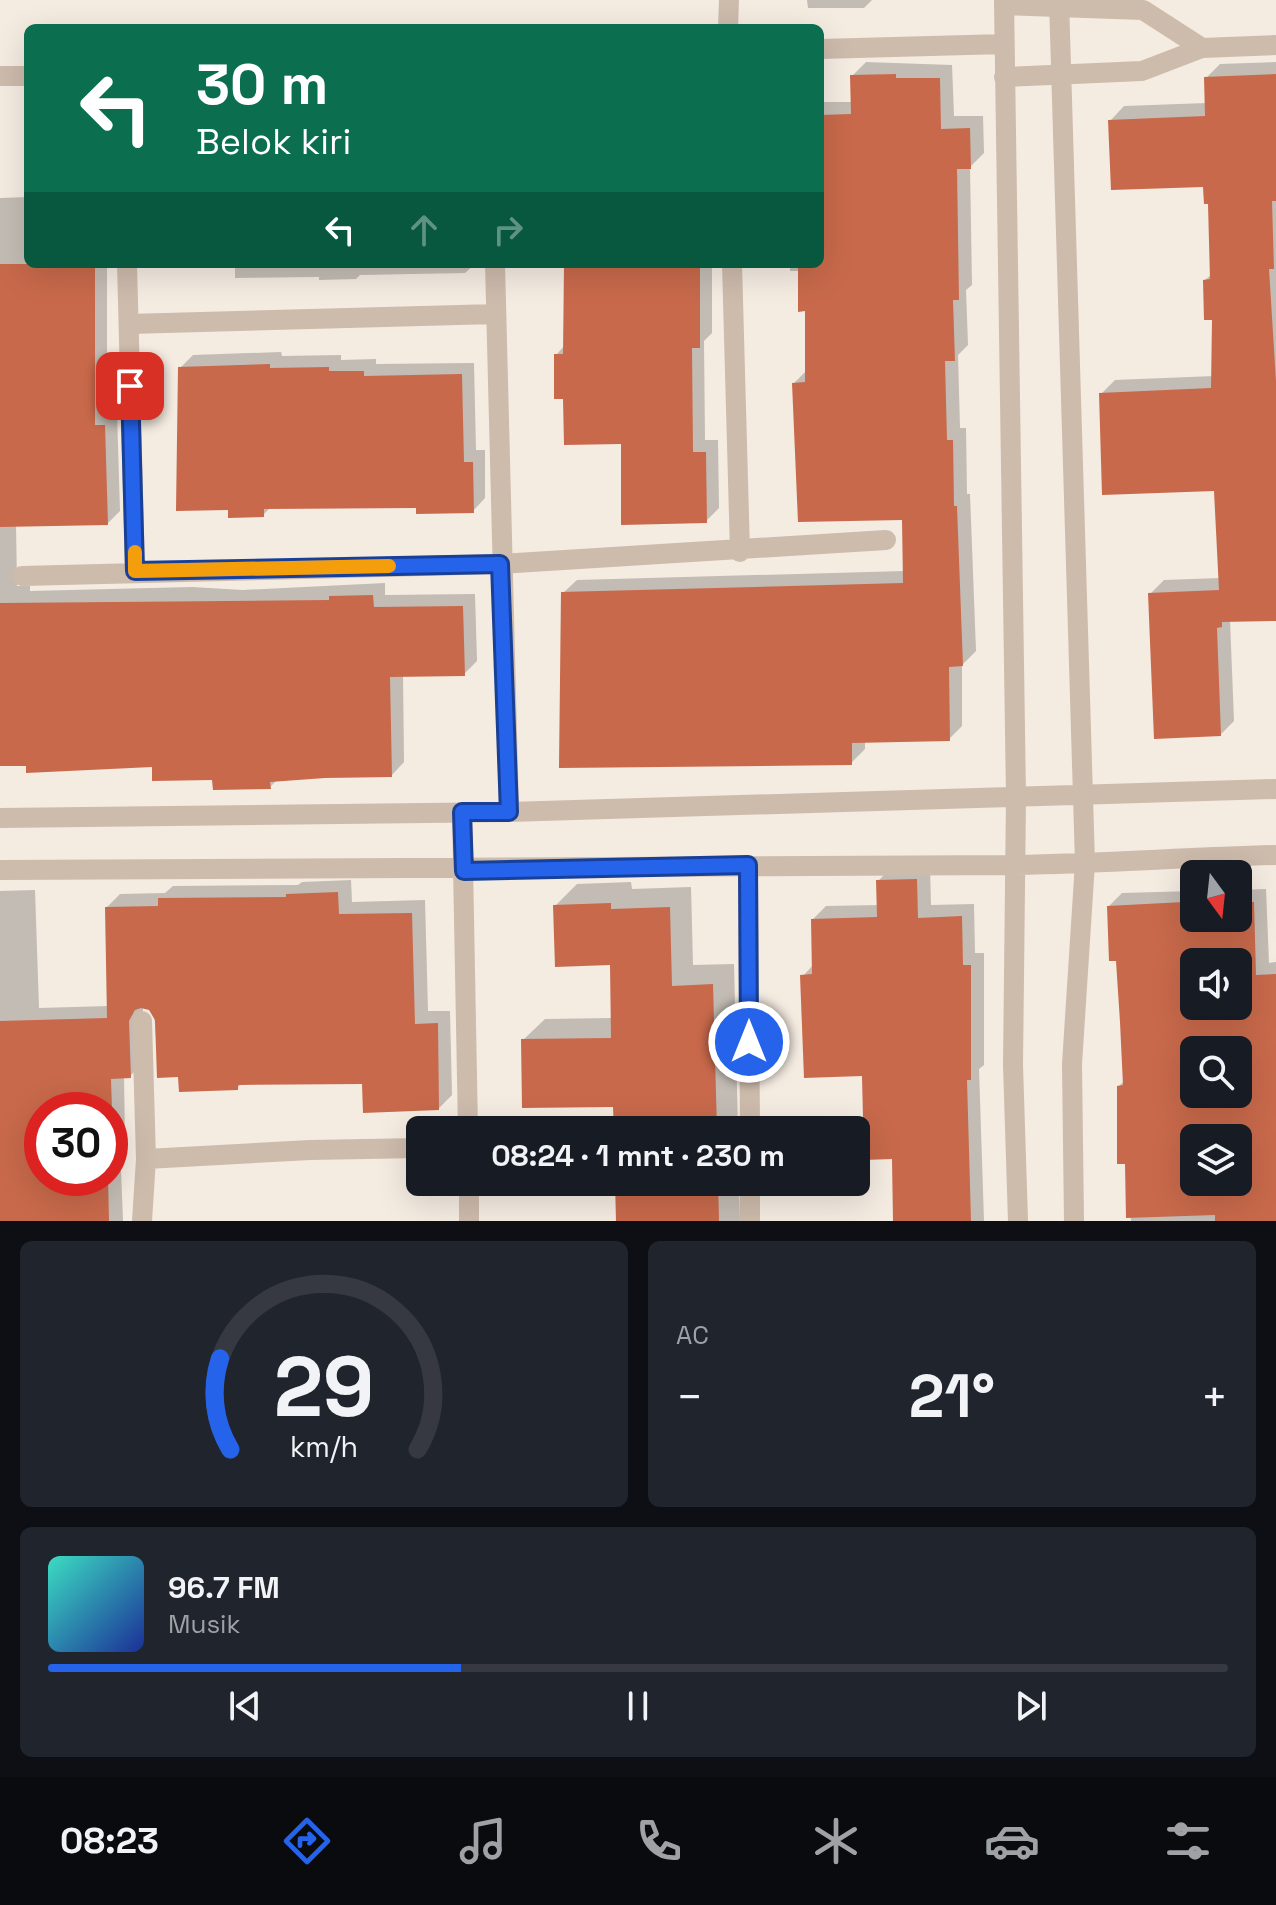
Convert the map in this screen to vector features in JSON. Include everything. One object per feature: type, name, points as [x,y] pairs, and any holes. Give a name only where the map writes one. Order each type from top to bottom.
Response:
[{"type":"street","points":[[728,24],[729,0]]},
{"type":"street","points":[[1059,2],[1085,863],[1072,1064],[1074,1221]]},
{"type":"street","points":[[1018,1221],[1013,1065],[1016,797],[1004,3],[1059,2],[1143,10],[1202,48]]},
{"type":"street","points":[[824,49],[1004,44]]},
{"type":"street","points":[[1004,77],[1142,71],[1202,48],[1276,45]]},
{"type":"street","points":[[0,76],[24,76]]},
{"type":"street","points":[[127,268],[135,571]]},
{"type":"street","points":[[495,268],[500,564],[509,812]]},
{"type":"street","points":[[732,268],[740,552]]},
{"type":"street","points":[[129,324],[496,314]]},
{"type":"street","points":[[22,576],[500,564],[740,552],[886,540]]},
{"type":"street","points":[[0,818],[462,817],[509,812],[1276,789]]},
{"type":"street","points":[[462,817],[468,1116]]},
{"type":"street","points":[[0,870],[464,871],[748,865],[1014,865],[1276,855]]},
{"type":"street","points":[[748,865],[750,1116]]},
{"type":"street","points":[[142,1021],[146,1159],[142,1221]]},
{"type":"street","points":[[146,1159],[406,1149]]},
{"type":"street","points":[[469,1196],[469,1221]]},
{"type":"street","points":[[750,1196],[750,1221]]},
{"type":"building","points":[[896,74],[896,78],[940,78],[941,129],[970,128],[971,169],[957,169],[959,300],[953,300],[955,361],[945,361],[947,440],[953,440],[954,506],[957,506],[963,666],[949,667],[950,741],[852,743],[852,765],[559,768],[561,592],[903,583],[902,520],[798,522],[792,383],[805,382],[805,311],[798,312],[798,268],[824,268],[824,115],[851,114],[850,75]]},
{"type":"building","points":[[1276,74],[1276,201],[1272,201],[1274,269],[1269,269],[1276,381],[1276,621],[1222,622],[1222,627],[1217,628],[1221,736],[1154,739],[1148,593],[1219,590],[1214,491],[1102,495],[1099,393],[1211,388],[1212,320],[1204,320],[1203,280],[1210,279],[1208,204],[1204,204],[1203,187],[1111,190],[1108,120],[1205,116],[1204,77]]},
{"type":"building","points":[[0,264],[24,264],[24,268],[95,268],[95,425],[105,425],[108,525],[0,527]]},
{"type":"building","points":[[564,268],[700,268],[700,348],[692,348],[693,452],[706,452],[707,523],[621,525],[621,444],[564,445],[563,399],[554,399],[554,354],[563,354]]},
{"type":"building","points":[[270,364],[270,368],[329,367],[329,371],[364,371],[364,376],[462,374],[464,462],[473,462],[474,513],[416,514],[416,508],[264,509],[264,517],[228,518],[228,510],[176,511],[178,367]]},
{"type":"building","points":[[373,595],[374,607],[463,606],[465,676],[390,677],[392,777],[325,778],[270,782],[271,789],[213,790],[212,780],[152,781],[152,767],[26,773],[26,766],[0,766],[0,603],[329,600],[329,596]]},
{"type":"building","points":[[917,879],[918,918],[962,916],[963,965],[971,965],[971,1080],[967,1080],[971,1221],[893,1221],[892,1159],[870,1160],[870,1116],[863,1116],[862,1076],[804,1078],[800,975],[812,974],[811,919],[877,917],[876,880]]},
{"type":"building","points":[[338,892],[339,914],[412,913],[415,1024],[438,1023],[439,1110],[363,1113],[362,1084],[238,1085],[238,1090],[179,1092],[178,1077],[157,1078],[155,1020],[149,1010],[141,1008],[135,1010],[129,1021],[131,1078],[111,1079],[111,1092],[24,1092],[24,1196],[108,1196],[109,1221],[0,1221],[0,1021],[107,1018],[105,907],[158,906],[158,898],[286,897],[286,894]]},
{"type":"building","points":[[1180,902],[1180,932],[1252,932],[1254,902],[1256,975],[1276,974],[1276,1221],[1215,1221],[1215,1215],[1126,1218],[1125,1164],[1117,1164],[1117,1086],[1123,1085],[1116,961],[1109,961],[1107,906]]},
{"type":"building","points":[[611,903],[611,909],[670,907],[672,986],[713,984],[717,1116],[613,1116],[613,1107],[522,1108],[521,1039],[611,1038],[610,965],[555,967],[553,905]]},
{"type":"building","points":[[615,1196],[718,1196],[719,1221],[616,1221]]},
{"type":"slow traffic","points":[[135,552],[135,571],[389,566]]},
{"type":"route","points":[[130,386],[135,571],[500,564],[509,812],[462,812],[464,871],[748,865],[749,1042]]}]
